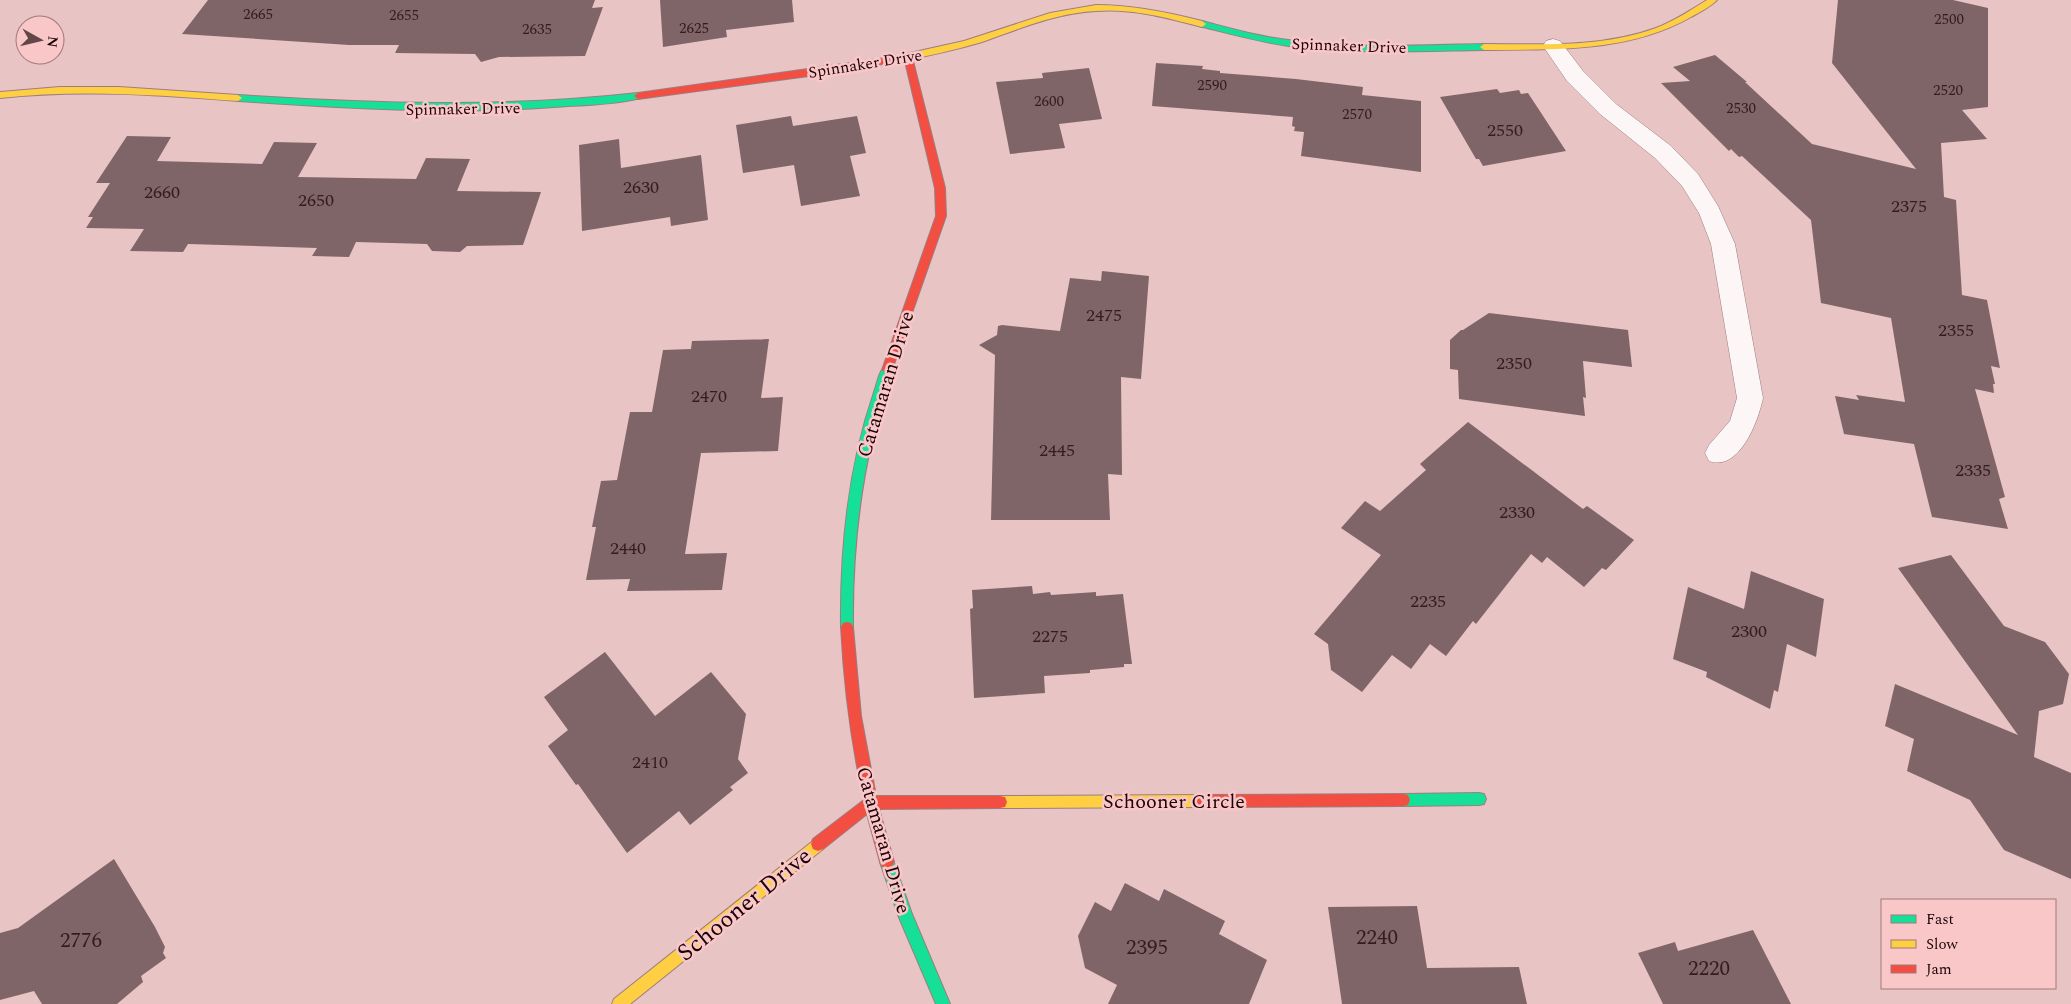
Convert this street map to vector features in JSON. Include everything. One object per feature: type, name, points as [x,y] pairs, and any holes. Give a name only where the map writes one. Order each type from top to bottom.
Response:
[{"type":"street","name":"Spinnaker Drive","points":[[0,95],[46,89],[125,90],[410,110],[484,110],[562,105],[756,80],[908,57],[948,48],[1014,25],[1062,12],[1098,8],[1133,9],[1160,13],[1264,40],[1312,46],[1362,48],[1554,46],[1608,42],[1644,35],[1674,24],[1713,0]]},
{"type":"street","points":[[1554,46],[1575,76],[1608,109],[1663,152],[1690,180],[1713,220],[1723,244],[1750,398],[1746,417],[1733,440],[1718,453]]},
{"type":"street","name":"Catamaran Drive","points":[[908,57],[940,188],[941,216],[871,417],[854,491],[846,578],[848,673],[862,769],[870,803],[900,903],[943,1004]]},
{"type":"street","name":"Schooner Circle","points":[[870,803],[1479,799]]},
{"type":"street","name":"Schooner Drive","points":[[619,1004],[870,803]]},
{"type":"building","points":[[208,0],[595,0],[592,8],[603,7],[585,56],[499,57],[481,62],[475,54],[395,53],[399,45],[349,45],[182,34]]},
{"type":"building","points":[[660,0],[792,0],[794,22],[726,30],[727,37],[663,47]]},
{"type":"building","points":[[1838,0],[1953,0],[1988,8],[1988,107],[1962,110],[1987,139],[1941,143],[1944,197],[1956,200],[1962,295],[1987,300],[2000,368],[1991,366],[1995,384],[1993,384],[1994,393],[1975,389],[2005,497],[1999,499],[2008,529],[1932,517],[1914,444],[1844,434],[1835,396],[1859,400],[1856,395],[1905,402],[1891,318],[1821,303],[1811,220],[1742,156],[1739,157],[1731,149],[1729,151],[1661,83],[1690,81],[1673,67],[1715,55],[1747,82],[1745,82],[1812,144],[1916,169],[1832,63]]},
{"type":"building","points":[[1156,63],[1203,66],[1202,69],[1220,71],[1220,73],[1363,87],[1362,95],[1421,101],[1421,172],[1301,156],[1304,132],[1294,131],[1295,127],[1292,126],[1293,117],[1152,106]]},
{"type":"building","points":[[1089,68],[1102,119],[1059,124],[1065,148],[1010,154],[996,82],[1043,78],[1042,73]]},
{"type":"building","points":[[1497,89],[1500,93],[1519,90],[1521,94],[1528,93],[1566,151],[1483,166],[1479,159],[1476,159],[1440,97]]},
{"type":"building","points":[[791,116],[793,126],[857,116],[866,153],[850,156],[860,196],[801,206],[794,165],[743,173],[736,125]]},
{"type":"building","points":[[127,136],[171,137],[157,161],[262,164],[274,142],[317,143],[298,177],[416,179],[426,158],[470,159],[457,191],[541,192],[523,245],[467,246],[460,252],[432,251],[427,244],[356,242],[349,257],[312,256],[317,248],[188,244],[183,252],[130,251],[144,229],[86,228],[93,217],[88,217],[110,183],[96,183]]},
{"type":"building","points":[[619,139],[621,168],[701,155],[708,220],[671,226],[670,217],[582,231],[579,145]]},
{"type":"building","points":[[1102,271],[1149,276],[1141,379],[1121,377],[1122,475],[1108,474],[1110,520],[991,520],[995,355],[979,345],[997,335],[998,326],[1002,325],[1060,331],[1070,278],[1101,281]]},
{"type":"building","points":[[1489,313],[1628,330],[1632,367],[1583,361],[1586,398],[1583,397],[1585,416],[1459,399],[1458,370],[1450,369],[1450,340],[1461,330]]},
{"type":"building","points":[[769,339],[761,398],[783,397],[778,451],[701,453],[685,554],[727,553],[722,590],[627,591],[630,579],[586,580],[596,527],[592,527],[601,481],[617,480],[630,412],[652,412],[663,350],[691,349],[692,341]]},
{"type":"building","points":[[1468,422],[1583,509],[1587,506],[1634,540],[1606,570],[1602,568],[1584,587],[1547,557],[1542,563],[1531,554],[1476,624],[1473,621],[1446,656],[1430,644],[1411,669],[1392,655],[1362,692],[1331,670],[1328,644],[1314,634],[1381,555],[1341,528],[1365,501],[1380,511],[1426,470],[1420,464]]},
{"type":"building","points":[[1951,555],[2004,626],[2045,642],[2069,674],[2063,704],[2039,711],[2034,757],[2071,773],[2071,879],[2004,850],[1970,800],[1907,771],[1914,739],[1885,726],[1895,684],[2018,735],[1898,568]]},
{"type":"building","points":[[1751,571],[1824,599],[1816,657],[1787,644],[1778,692],[1774,690],[1770,709],[1706,677],[1707,672],[1673,659],[1688,587],[1744,609]]},
{"type":"building","points":[[1032,586],[1033,594],[1050,592],[1051,595],[1096,592],[1096,596],[1123,594],[1132,664],[1124,664],[1124,667],[1090,670],[1090,673],[1044,676],[1045,693],[974,698],[970,609],[973,608],[972,590]]},
{"type":"building","points":[[605,652],[655,716],[711,672],[746,714],[738,759],[748,773],[730,787],[733,790],[690,825],[679,811],[627,853],[578,784],[576,785],[548,746],[568,730],[544,697]]},
{"type":"building","points":[[114,859],[155,927],[165,947],[163,953],[166,958],[141,976],[143,982],[117,1004],[42,1004],[34,991],[0,1000],[0,933],[18,928]]},
{"type":"building","points":[[1125,883],[1159,901],[1164,889],[1225,921],[1219,934],[1267,960],[1249,1004],[1108,1004],[1117,985],[1085,968],[1078,936],[1095,902],[1111,911]]},
{"type":"building","points":[[1417,906],[1427,968],[1519,967],[1527,1004],[1342,1004],[1328,907]]},
{"type":"building","points":[[1753,930],[1791,1004],[1663,1004],[1638,953],[1675,942],[1678,951]]},
{"type":"traffic: fast","points":[[1202,24],[1272,40],[1343,48],[1484,47]]},
{"type":"traffic: fast","points":[[238,98],[438,108],[537,105],[638,96]]},
{"type":"traffic: fast","points":[[847,627],[848,562],[854,497],[867,433],[887,370]]},
{"type":"traffic: fast","points":[[1403,800],[1479,799]]},
{"type":"traffic: fast","points":[[887,862],[905,915],[943,1004]]},
{"type":"traffic: slow","points":[[1484,47],[1569,46],[1632,38],[1668,26],[1713,0]]},
{"type":"traffic: slow","points":[[892,60],[957,46],[1065,12],[1096,8],[1123,8],[1163,14],[1202,24]]},
{"type":"traffic: slow","points":[[0,95],[60,90],[119,90],[238,98]]},
{"type":"traffic: slow","points":[[1000,802],[1200,801]]},
{"type":"traffic: slow","points":[[619,1004],[818,844]]},
{"type":"traffic: jam","points":[[887,370],[941,216],[940,188],[908,57]]},
{"type":"traffic: jam","points":[[638,96],[892,60]]},
{"type":"traffic: jam","points":[[847,627],[851,687],[859,746],[871,804],[887,862]]},
{"type":"traffic: jam","points":[[1200,801],[1403,800]]},
{"type":"traffic: jam","points":[[818,844],[870,803],[1000,802]]}]
